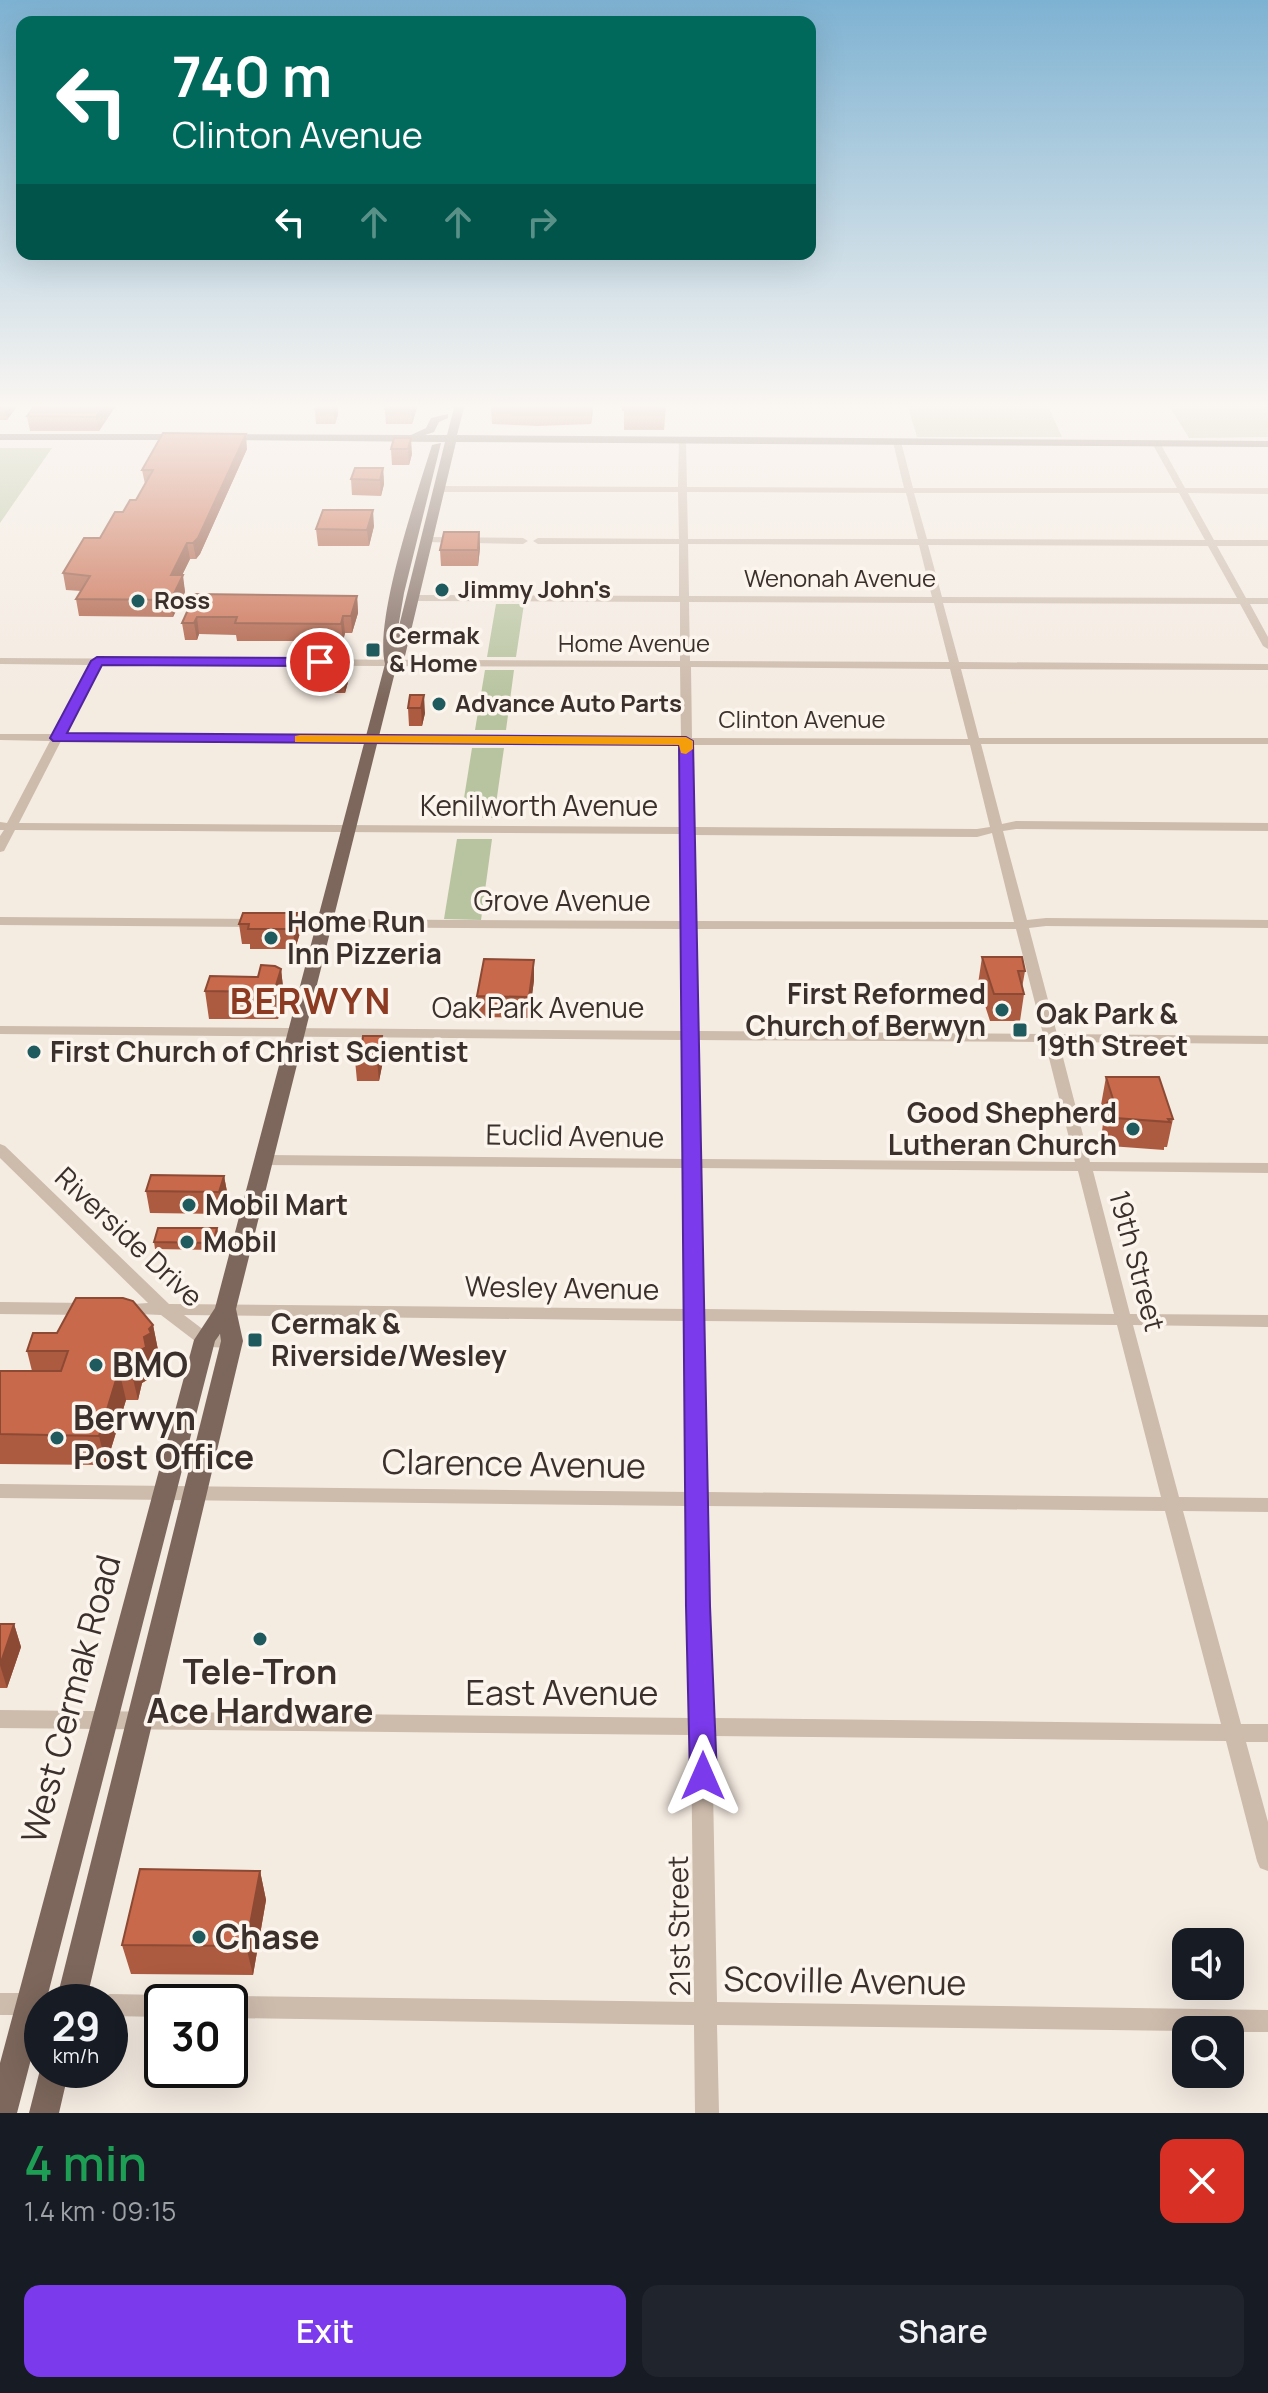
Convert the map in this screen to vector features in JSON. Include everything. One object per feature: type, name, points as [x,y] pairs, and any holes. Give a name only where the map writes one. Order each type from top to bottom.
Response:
[{"type":"main road","name":"West Cermak Road","points":[[391,663],[386,656],[392,614],[426,503]]},
{"type":"main road","name":"West Cermak Road","points":[[41,1984],[105,1720],[205,1340],[225,1309],[371,739],[391,663],[398,656],[436,503]]},
{"type":"main road","name":"West Cermak Road","points":[[75,1984],[232,1341],[225,1309]]},
{"type":"main road","name":"West Cermak Road","points":[[2,2113],[24,2042]]},
{"type":"main road","points":[[44,2113],[50,2088]]},
{"type":"street","name":"21st Street","points":[[683,503],[707,2113]]},
{"type":"street","name":"19th Street","points":[[912,503],[1268,1861]]},
{"type":"street","points":[[1188,503],[1268,646]]},
{"type":"street","points":[[427,540],[523,541]]},
{"type":"street","points":[[538,541],[1268,543]]},
{"type":"street","name":"Wenonah Avenue","points":[[412,598],[1268,601]]},
{"type":"street","name":"Home Avenue","points":[[0,661],[1268,667]]},
{"type":"street","points":[[0,848],[6,826],[58,738],[97,661]]},
{"type":"street","name":"Clinton Avenue","points":[[0,737],[1268,741]]},
{"type":"street","name":"Kenilworth Avenue","points":[[6,826],[977,833],[1016,825],[1268,827]]},
{"type":"street","name":"Grove Avenue","points":[[0,921],[689,926],[1021,925],[1046,922],[1268,924]]},
{"type":"street","name":"Oak Park Avenue","points":[[0,1030],[1268,1040]]},
{"type":"street","name":"Riverside Drive","points":[[2,1155],[165,1310],[205,1340],[232,1341]]},
{"type":"street","name":"Euclid Avenue","points":[[265,1160],[1268,1168]]},
{"type":"street","name":"Wesley Avenue","points":[[0,1308],[1268,1321]]},
{"type":"street","name":"Clarence Avenue","points":[[0,1491],[1268,1505]]},
{"type":"street","name":"East Avenue","points":[[0,1719],[1268,1733]]},
{"type":"street","points":[[0,2004],[24,2004]]},
{"type":"street","name":"Scoville Avenue","points":[[248,2007],[1268,2021]]},
{"type":"green space","points":[[0,503],[14,503],[0,523]]},
{"type":"green space","points":[[496,604],[524,604],[516,657],[487,657]]},
{"type":"green space","points":[[485,670],[514,670],[506,730],[475,730]]},
{"type":"green space","points":[[472,748],[504,748],[494,818],[461,817]]},
{"type":"green space","points":[[457,839],[492,839],[481,920],[444,919]]},
{"type":"building","points":[[128,503],[214,503],[198,538],[193,543],[187,543],[171,575],[183,575],[171,600],[76,599],[90,576],[63,573],[84,538],[100,538],[115,512],[123,512]]},
{"type":"building","points":[[323,510],[373,510],[367,530],[316,529]]},
{"type":"building","points":[[444,532],[479,532],[478,550],[440,550]]},
{"type":"building","points":[[195,594],[357,596],[351,616],[343,616],[341,624],[235,623],[237,617],[197,617],[194,623],[182,623]]},
{"type":"building","points":[[328,654],[349,654],[343,675],[321,675]]},
{"type":"building","points":[[410,695],[424,695],[421,708],[408,708]]},
{"type":"building","points":[[243,913],[297,913],[293,929],[248,929],[249,924],[239,924]]},
{"type":"building","points":[[982,957],[1022,957],[1025,971],[1018,971],[1024,994],[994,994]]},
{"type":"building","points":[[484,959],[534,960],[529,997],[477,996]]},
{"type":"building","points":[[261,965],[281,969],[274,992],[205,991],[210,976],[258,977]]},
{"type":"building","points":[[363,1036],[382,1036],[377,1060],[355,1060],[358,1043],[362,1043]]},
{"type":"building","points":[[1106,1077],[1159,1077],[1173,1119],[1168,1119],[1170,1122],[1115,1118],[1114,1114],[1110,1114],[1107,1103],[1113,1099]]},
{"type":"building","points":[[151,1175],[224,1176],[219,1192],[146,1191]]},
{"type":"building","points":[[158,1228],[217,1228],[213,1243],[154,1242]]},
{"type":"building","points":[[76,1298],[123,1298],[133,1301],[153,1325],[149,1329],[151,1333],[144,1337],[146,1347],[136,1353],[131,1370],[119,1370],[99,1436],[0,1434],[0,1371],[61,1371],[68,1351],[27,1351],[33,1333],[57,1333]]},
{"type":"building","points":[[0,1624],[14,1624],[0,1665]]},
{"type":"building","points":[[140,1869],[260,1871],[246,1946],[122,1945]]},
{"type":"slow traffic","points":[[300,739],[686,741],[686,749]]},
{"type":"place","name":"Jimmy John's","points":[[442,590]]},
{"type":"place","name":"Ross","points":[[138,601]]},
{"type":"place","name":"Cermak & Home","points":[[373,650]]},
{"type":"place","name":"Advance Auto Parts","points":[[439,704]]},
{"type":"place","name":"Home Run Inn Pizzeria","points":[[271,938]]},
{"type":"place","name":"First Reformed Church of Berwyn","points":[[1002,1010]]},
{"type":"place","name":"Oak Park & 19th Street","points":[[1020,1030]]},
{"type":"place","name":"First Church of Christ Scientist","points":[[34,1052]]},
{"type":"place","name":"Good Shepherd Lutheran Church","points":[[1133,1129]]},
{"type":"place","name":"Mobil Mart","points":[[189,1205]]},
{"type":"place","name":"Mobil","points":[[187,1242]]},
{"type":"place","name":"Cermak & Riverside/Wesley","points":[[255,1340]]},
{"type":"place","name":"BMO","points":[[96,1365]]},
{"type":"place","name":"Berwyn Post Office","points":[[57,1438]]},
{"type":"place","name":"Tele-Tron Ace Hardware","points":[[260,1639]]},
{"type":"place","name":"Chase","points":[[199,1937]]},
{"type":"district","name":"BERWYN","points":[[311,1001]]},
{"type":"route","points":[[320,662],[97,661],[58,738],[686,741],[703,1776]]}]
